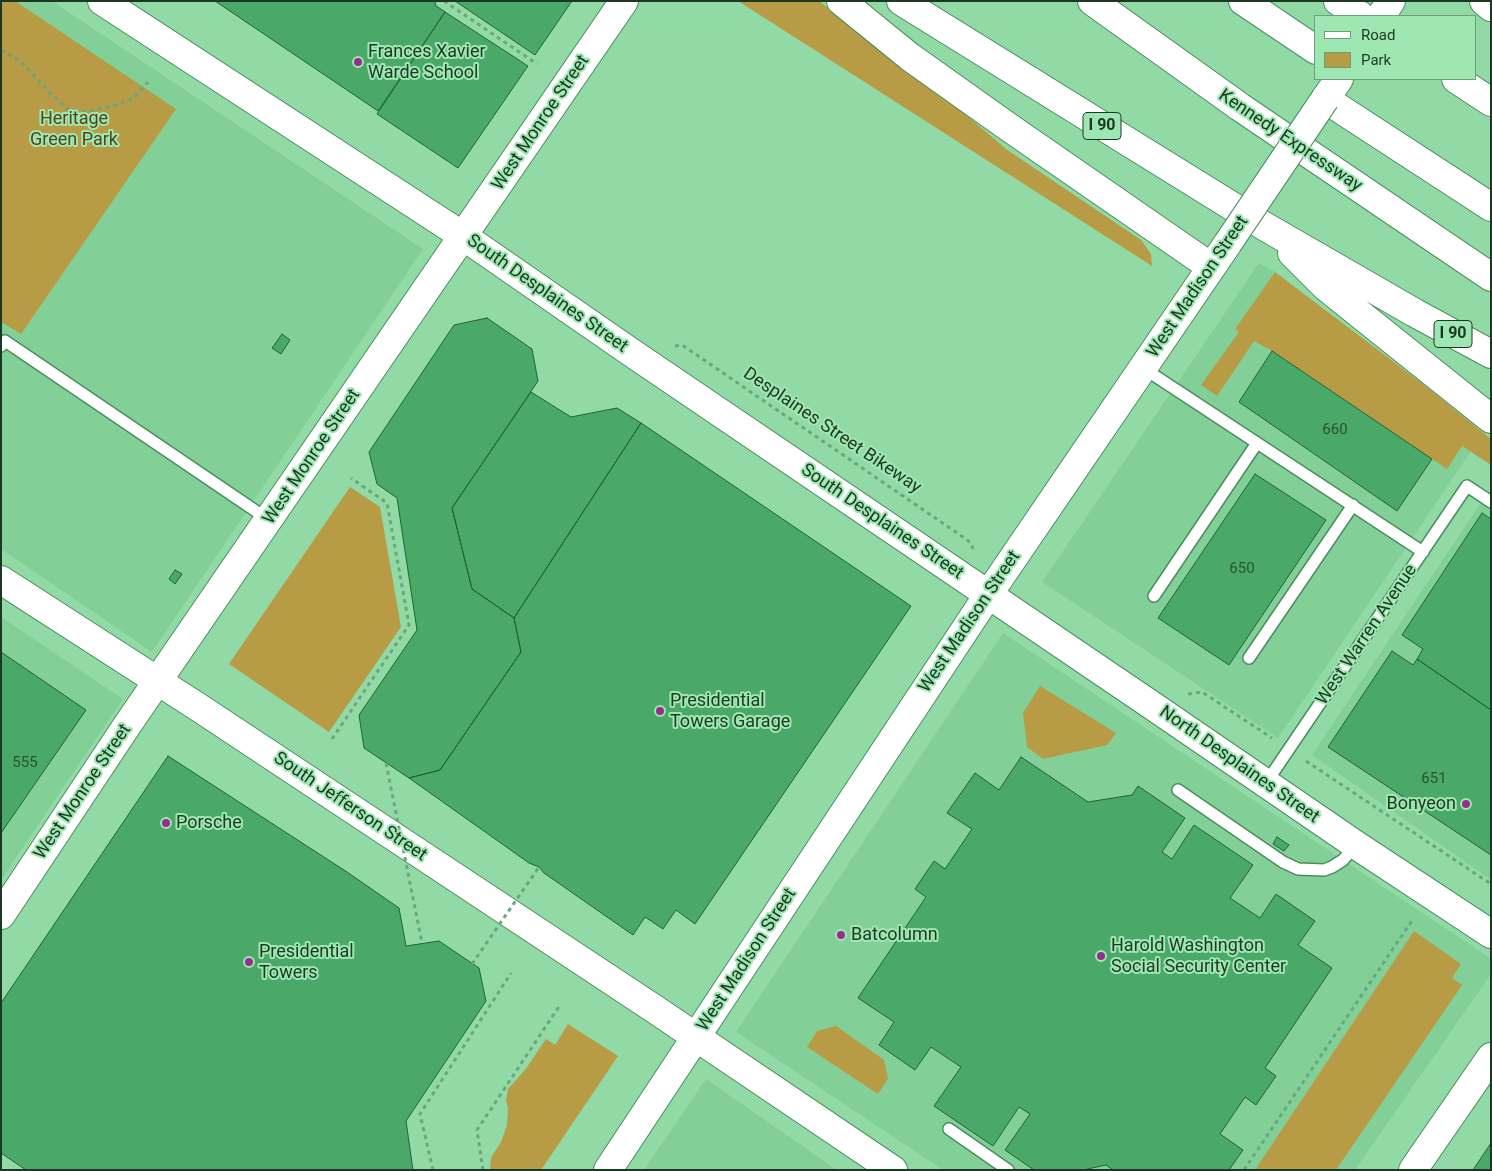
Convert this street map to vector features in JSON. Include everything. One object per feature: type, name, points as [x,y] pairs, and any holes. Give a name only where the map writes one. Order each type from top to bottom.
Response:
[{"type":"main road","name":"South Desplaines Street","points":[[102,1],[463,236],[988,595]]},
{"type":"main road","name":"West Monroe Street","points":[[1,915],[158,681],[624,1]]},
{"type":"main road","points":[[841,1],[910,56],[974,103],[1212,267]]},
{"type":"main road","name":"I 90","points":[[901,1],[1264,226],[1415,313],[1491,354]]},
{"type":"main road","points":[[920,1],[940,24]]},
{"type":"main road","name":"Kennedy Expressway","points":[[1092,1],[1240,107],[1491,277]]},
{"type":"main road","points":[[1243,1],[1314,49]]},
{"type":"main road","points":[[1338,1],[1360,15]]},
{"type":"main road","points":[[1362,1],[1373,15]]},
{"type":"main road","points":[[1382,15],[1391,1]]},
{"type":"main road","points":[[1484,1],[1491,8]]},
{"type":"main road","points":[[1458,80],[1491,102]]},
{"type":"main road","points":[[1332,89],[1491,207]]},
{"type":"main road","name":"West Madison Street","points":[[608,1170],[988,595],[1332,89]]},
{"type":"main road","points":[[1264,226],[1326,287],[1491,419]]},
{"type":"main road","points":[[1415,313],[1491,372]]},
{"type":"main road","name":"South Jefferson Street","points":[[1,580],[158,681],[893,1170]]},
{"type":"main road","name":"North Desplaines Street","points":[[988,595],[1356,846],[1491,934]]},
{"type":"main road","points":[[1413,1170],[1491,1057]]},
{"type":"lane","points":[[1,346],[5,341],[269,520]]},
{"type":"lane","points":[[1143,368],[1423,552]]},
{"type":"lane","points":[[1154,596],[1258,443]]},
{"type":"lane","name":"West Warren Avenue","points":[[1266,783],[1467,486],[1491,502]]},
{"type":"lane","points":[[1249,658],[1353,506]]},
{"type":"lane","points":[[1178,790],[1283,862],[1298,869],[1324,870],[1332,867],[1343,860],[1356,846]]},
{"type":"lane","points":[[949,1130],[1008,1170]]},
{"type":"path","points":[[444,1],[537,64]]},
{"type":"path","points":[[1,50],[20,61],[54,98],[68,109],[86,112],[115,105],[134,98],[148,82]]},
{"type":"path","name":"Desplaines Street Bikeway","points":[[682,345],[966,539]]},
{"type":"path","points":[[332,740],[409,625],[388,503],[351,478]]},
{"type":"path","points":[[1202,692],[1276,741]]},
{"type":"path","points":[[386,763],[422,943]]},
{"type":"path","points":[[1309,763],[1491,884]]},
{"type":"path","points":[[472,964],[539,867]]},
{"type":"path","points":[[1244,1170],[1412,919]]},
{"type":"path","points":[[433,1170],[420,1114],[511,973]]},
{"type":"path","points":[[483,1170],[477,1130],[560,1005]]},
{"type":"shaded area","points":[[1,1],[52,1],[423,249],[152,652],[1,549]]},
{"type":"shaded area","points":[[1259,263],[1275,272],[1235,330],[1272,351],[1446,468],[1462,446],[1471,451],[1278,738],[1042,582]]},
{"type":"shaded area","points":[[1484,498],[1491,502],[1491,880],[1312,755]]},
{"type":"shaded area","points":[[1,617],[123,699],[1,880]]},
{"type":"shaded area","points":[[1003,633],[1490,958],[1491,974],[1355,1170],[943,1170],[736,1032]]},
{"type":"shaded area","points":[[706,1079],[837,1170],[644,1170]]},
{"type":"green space","name":"Heritage Green Park","points":[[1,1],[15,1],[176,109],[21,334],[3,323],[1,326]]},
{"type":"green space","points":[[738,1],[819,1],[964,113],[1006,149],[1141,240],[1151,254],[1152,266]]},
{"type":"green space","points":[[1275,272],[1419,381],[1491,439],[1491,465],[1462,446],[1447,469],[1272,351],[1254,341],[1217,396],[1201,385],[1239,332],[1235,329]]},
{"type":"green space","points":[[350,487],[380,507],[401,627],[329,732],[229,664]]},
{"type":"green space","points":[[1040,686],[1116,733],[1107,745],[1043,759],[1027,747],[1023,713]]},
{"type":"green space","points":[[1414,931],[1461,964],[1452,978],[1462,985],[1336,1170],[1255,1170]]},
{"type":"green space","points":[[568,1024],[618,1056],[541,1170],[490,1170],[491,1158],[501,1142],[507,1125],[508,1109],[506,1100],[508,1089],[525,1070],[546,1039],[555,1045]]},
{"type":"green space","points":[[836,1026],[884,1060],[888,1079],[878,1094],[807,1047],[817,1031]]},
{"type":"building","name":"Frances Xavier Warde School","points":[[215,1],[436,1],[435,5],[445,12],[378,111]]},
{"type":"building","points":[[455,1],[572,1],[535,55]]},
{"type":"building","points":[[445,12],[528,66],[458,168],[377,114]]},
{"type":"building","points":[[487,318],[532,349],[538,381],[452,508],[472,589],[514,618],[521,652],[440,770],[409,778],[364,748],[359,715],[417,630],[397,498],[377,484],[369,452],[454,325]]},
{"type":"building","points":[[282,334],[290,340],[281,354],[272,348]]},
{"type":"building","points":[[1272,351],[1432,459],[1397,511],[1239,402]]},
{"type":"building","points":[[531,392],[571,417],[617,408],[641,423],[514,618],[472,589],[452,508]]},
{"type":"building","name":"Presidential Towers Garage","points":[[641,423],[911,606],[695,924],[676,910],[663,929],[645,917],[633,935],[544,873],[539,867],[529,863],[409,778],[440,770],[521,652],[514,618]]},
{"type":"building","points":[[1255,474],[1326,520],[1229,665],[1158,618]]},
{"type":"building","points":[[1482,513],[1491,519],[1491,710],[1417,659],[1423,649],[1402,635]]},
{"type":"building","points":[[175,570],[182,574],[175,584],[169,579]]},
{"type":"building","points":[[1392,651],[1413,665],[1417,659],[1491,710],[1491,855],[1328,747]]},
{"type":"building","points":[[1,652],[86,710],[1,833]]},
{"type":"building","name":"Presidential Towers","points":[[168,756],[399,908],[406,946],[439,941],[479,968],[486,1001],[406,1121],[413,1170],[26,1170],[1,1153],[1,1003]]},
{"type":"building","name":"Harold Washington Social Security Center","points":[[1021,757],[1088,802],[1132,795],[1138,786],[1185,818],[1162,852],[1172,859],[1194,825],[1253,865],[1230,898],[1260,918],[1276,894],[1315,921],[1298,945],[1332,968],[1265,1068],[1276,1076],[1256,1105],[1245,1097],[1220,1134],[1243,1150],[1229,1170],[1113,1170],[1106,1165],[1083,1170],[1034,1170],[1005,1150],[1030,1114],[1019,1107],[993,1146],[934,1106],[961,1067],[931,1047],[915,1070],[879,1045],[894,1022],[858,998],[926,897],[915,889],[934,861],[945,869],[972,829],[947,813],[975,773],[999,790]]},
{"type":"building","points":[[1277,837],[1289,845],[1284,851],[1273,844]]},
{"type":"building","points":[[1491,1143],[1491,1170],[1473,1170]]},
{"type":"place","name":"Frances Xavier Warde School","points":[[358,62]]},
{"type":"place","name":"Presidential Towers Garage","points":[[660,711]]},
{"type":"place","name":"Bonyeon","points":[[1466,804]]},
{"type":"place","name":"Porsche","points":[[166,823]]},
{"type":"place","name":"Batcolumn","points":[[841,935]]},
{"type":"place","name":"Harold Washington Social Security Center","points":[[1101,956]]},
{"type":"place","name":"Presidential Towers","points":[[249,962]]}]
